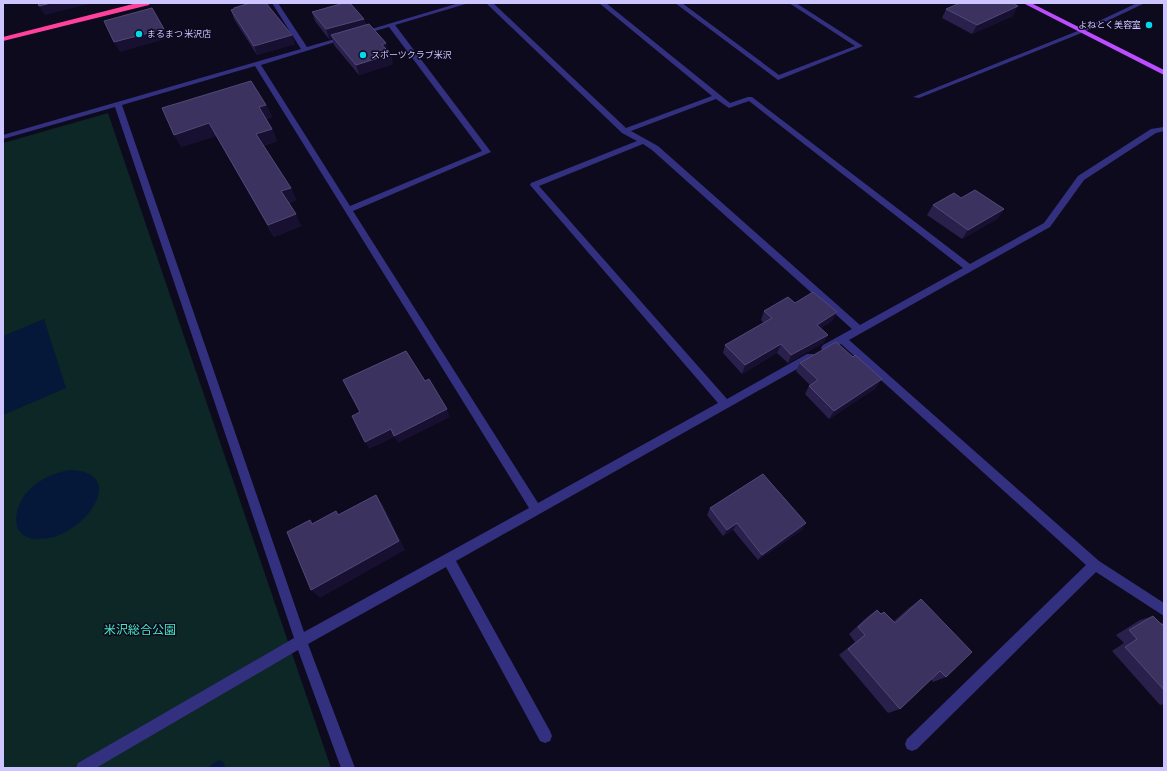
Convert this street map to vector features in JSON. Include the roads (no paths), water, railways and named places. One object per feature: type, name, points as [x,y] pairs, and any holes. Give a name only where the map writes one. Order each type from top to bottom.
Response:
[{"type":"highway","points":[[3,39],[146,3]]},
{"type":"main road","points":[[1026,3],[1164,73]]},
{"type":"street","points":[[275,3],[305,49]]},
{"type":"street","points":[[3,137],[466,3]]},
{"type":"street","points":[[489,3],[625,131],[655,148],[859,330]]},
{"type":"street","points":[[602,3],[729,106],[750,98],[969,268]]},
{"type":"street","points":[[678,3],[778,78],[860,46],[792,3]]},
{"type":"street","points":[[917,97],[1082,31],[1142,3]]},
{"type":"street","points":[[348,210],[487,152],[391,25]]},
{"type":"street","points":[[257,64],[536,510]]},
{"type":"street","points":[[625,131],[716,96]]},
{"type":"street","points":[[118,104],[301,641],[348,768]]},
{"type":"street","points":[[83,768],[301,641],[1047,225],[1081,178],[1154,132],[1164,130]]},
{"type":"street","points":[[642,142],[534,185],[726,404]]},
{"type":"street","points":[[842,339],[1096,565],[1164,610]]},
{"type":"street","points":[[448,559],[545,736]]},
{"type":"street","points":[[912,744],[1096,565]]},
{"type":"water","points":[[44,319],[66,388],[3,415],[3,336]]},
{"type":"water","points":[[68,470],[87,473],[97,481],[99,492],[94,504],[85,517],[72,528],[56,536],[40,539],[30,538],[23,534],[18,529],[16,522],[19,506],[23,498],[32,487],[42,480]]},
{"type":"place","name":"よねとく美容室","points":[[1149,25]]},
{"type":"place","name":"まるまつ 米沢店","points":[[139,34]]},
{"type":"place","name":"スポーツクラブ米沢","points":[[363,55]]},
{"type":"park label","name":"米沢総合公園","points":[[140,630]]}]
